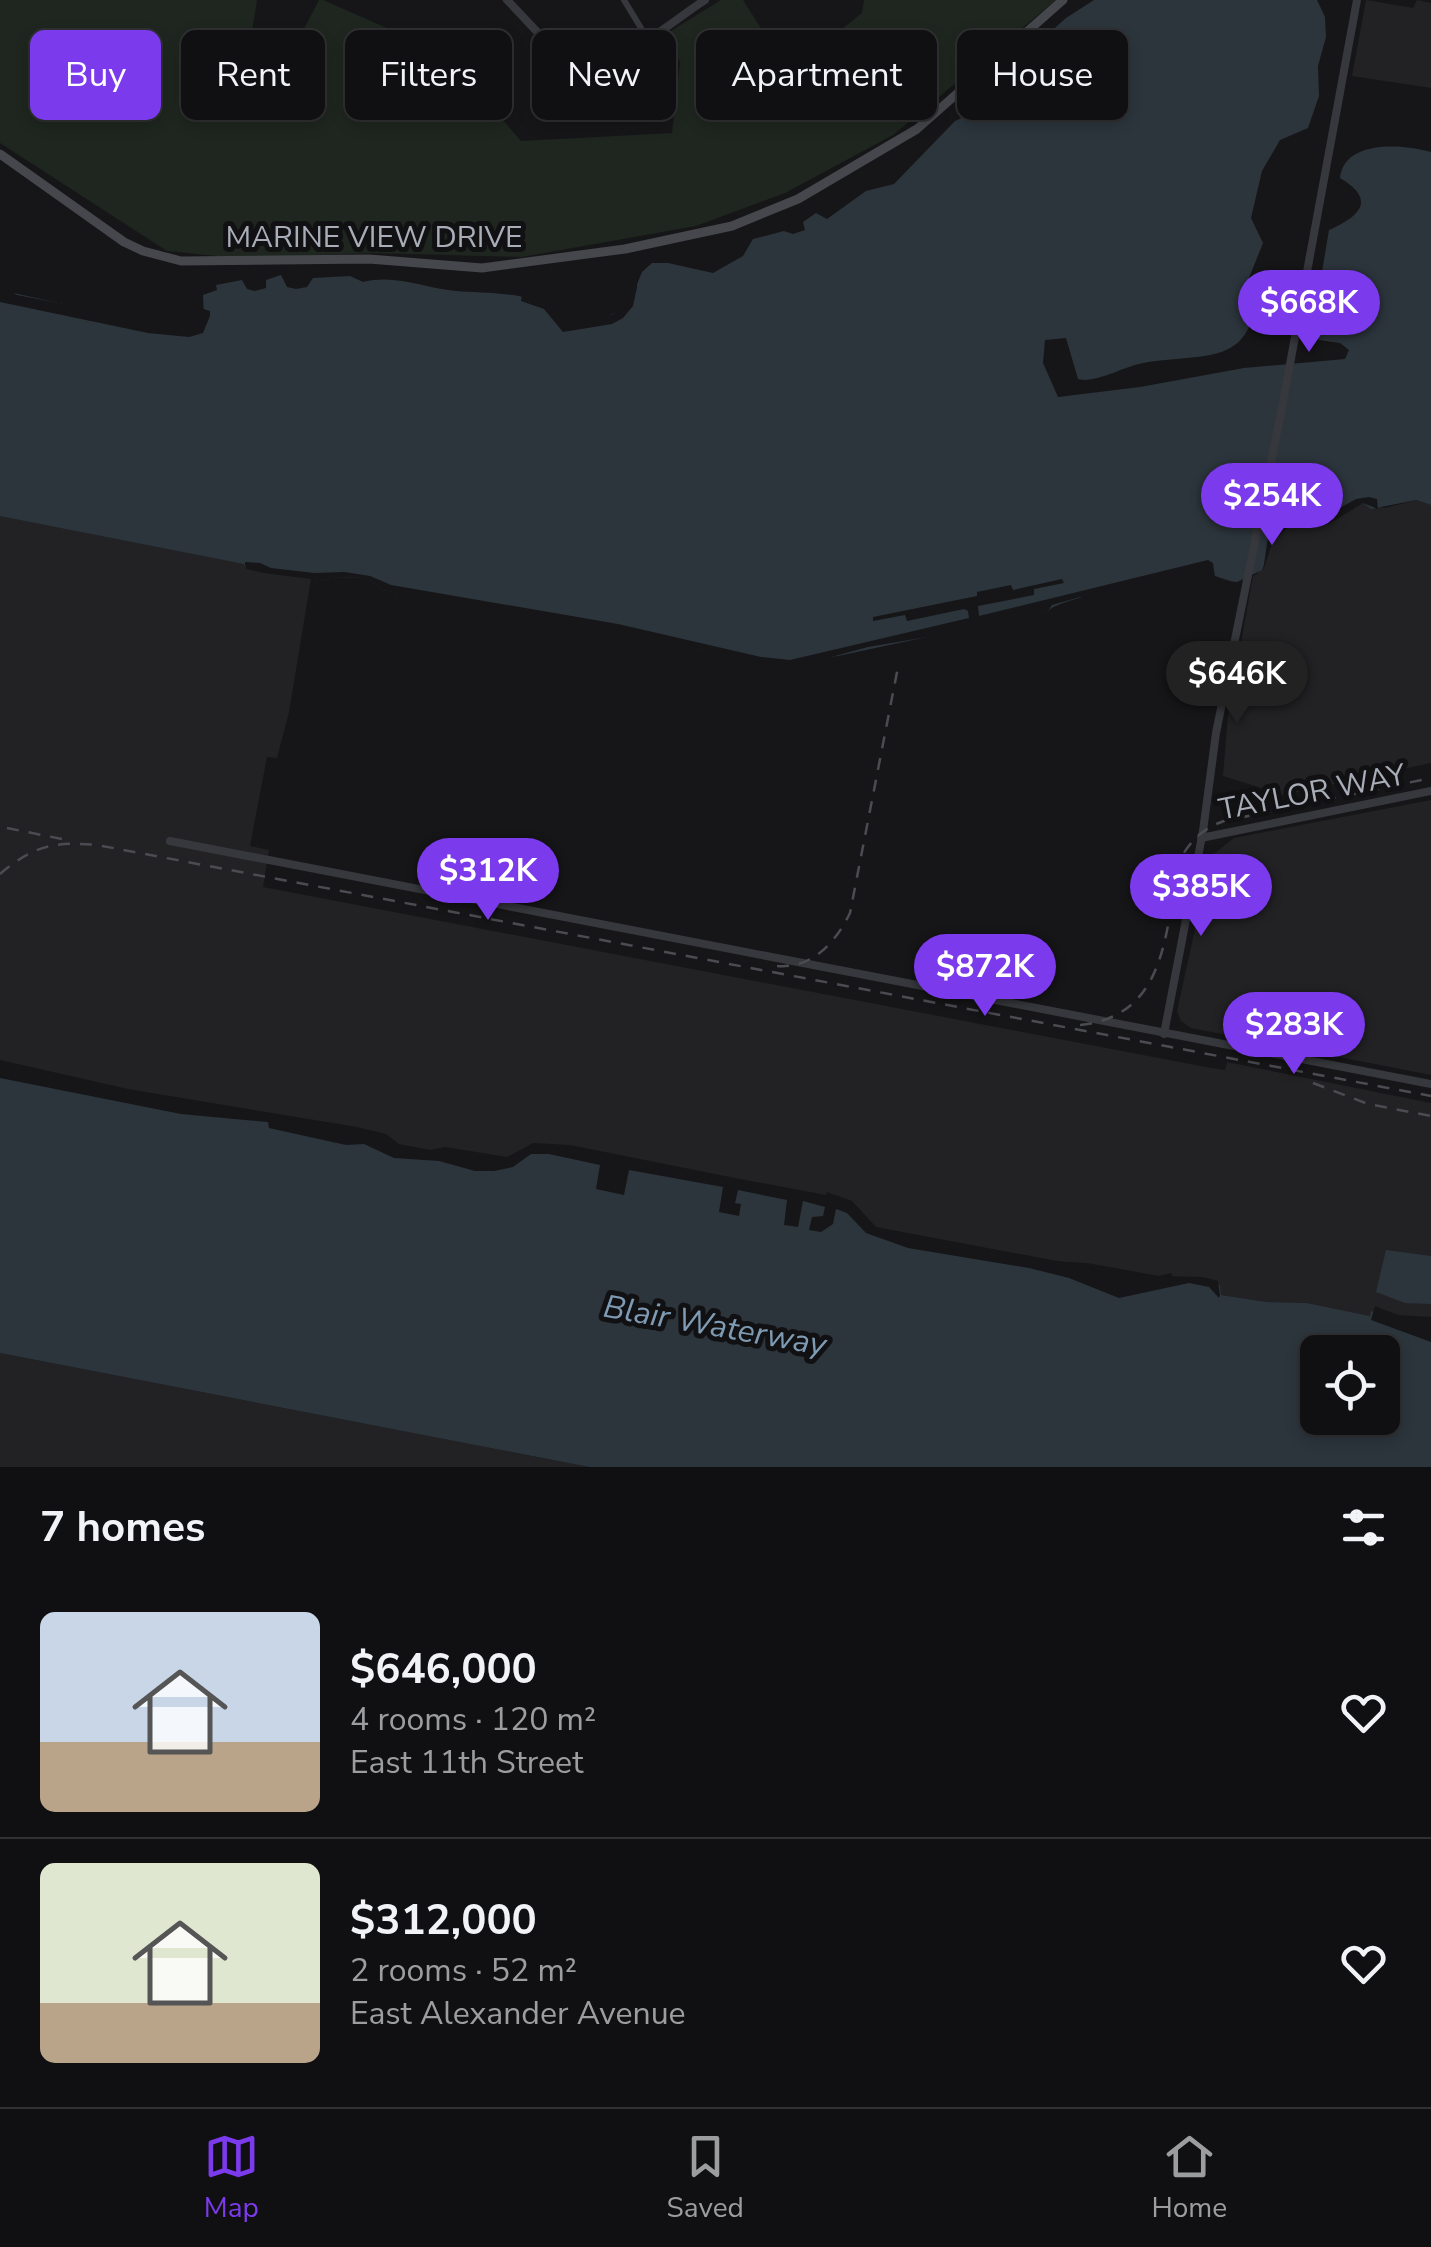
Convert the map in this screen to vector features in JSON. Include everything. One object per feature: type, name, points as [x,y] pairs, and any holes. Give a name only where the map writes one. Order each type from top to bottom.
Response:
[{"type":"main road","name":"MARINE VIEW DRIVE","points":[[0,154],[124,242],[181,261],[350,258],[482,268],[626,249],[749,222],[812,192],[917,130],[1063,0]]},
{"type":"street","points":[[507,0],[538,30]]},
{"type":"street","points":[[624,0],[642,30]]},
{"type":"street","points":[[659,30],[705,0]]},
{"type":"street","points":[[1164,1034],[1240,608],[1281,413],[1356,0]]},
{"type":"street","name":"TAYLOR WAY","points":[[1201,838],[1431,791]]},
{"type":"street","points":[[170,841],[1431,1084]]},
{"type":"shaded area","points":[[0,0],[257,0],[252,30],[181,30],[181,120],[325,120],[325,30],[303,30],[319,0],[323,0],[391,30],[345,30],[345,120],[503,120],[521,141],[672,133],[680,62],[676,30],[672,30],[721,0],[743,0],[762,30],[696,30],[696,120],[911,120],[893,135],[785,193],[696,226],[522,257],[373,253],[236,258],[167,251],[0,143]]},
{"type":"shaded area","points":[[864,0],[1056,0],[1020,30],[957,30],[957,82],[937,99],[937,30],[841,30],[862,13]]},
{"type":"shaded area","points":[[1366,0],[1413,8],[1417,0],[1431,3],[1431,88],[1352,76]]},
{"type":"shaded area","points":[[0,495],[249,544],[246,569],[311,579],[289,712],[277,758],[267,757],[250,846],[269,850],[263,887],[1211,1068],[1225,1070],[1227,1062],[1431,1103],[1431,1321],[1220,1295],[1174,1280],[1171,1273],[1159,1276],[1052,1261],[506,1161],[425,1153],[0,1064]]},
{"type":"shaded area","points":[[1416,500],[1431,505],[1431,763],[1284,795],[1223,776],[1228,715],[1253,576],[1276,534],[1292,524],[1328,523],[1363,503],[1385,508]]},
{"type":"shaded area","points":[[1431,800],[1431,1075],[1191,1028],[1181,1021],[1177,1011],[1211,856],[1234,838]]},
{"type":"shaded area","points":[[0,1353],[589,1467],[0,1467]]},
{"type":"water","points":[[1094,0],[1317,0],[1325,17],[1326,37],[1318,66],[1319,96],[1308,128],[1280,140],[1262,171],[1251,218],[1263,243],[1249,278],[1257,282],[1247,330],[1237,343],[1223,351],[1143,363],[1084,380],[1078,379],[1066,338],[1045,340],[1043,363],[1058,397],[1244,368],[1345,359],[1349,350],[1340,343],[1319,340],[1312,331],[1329,230],[1349,219],[1360,207],[1358,193],[1340,178],[1344,165],[1352,156],[1377,147],[1431,152],[1431,505],[1416,500],[1371,509],[1363,503],[1328,523],[1292,524],[1276,534],[1262,570],[1237,582],[1204,573],[1187,574],[1095,594],[1048,611],[838,656],[773,664],[383,590],[367,578],[329,577],[327,581],[246,569],[244,564],[0,516],[0,290],[149,323],[192,326],[204,318],[203,295],[217,290],[216,285],[242,280],[247,289],[255,291],[266,288],[266,280],[281,275],[287,287],[296,289],[307,287],[313,278],[350,276],[363,282],[398,281],[533,299],[572,328],[627,309],[642,272],[652,263],[713,273],[743,256],[753,239],[805,230],[803,222],[816,213],[827,219],[866,191],[894,184],[957,120],[1128,120],[1128,30],[1053,30]]},
{"type":"water","name":"Blair Waterway","points":[[0,1064],[397,1149],[506,1161],[529,1145],[841,1200],[868,1226],[1111,1280],[1220,1285],[1221,1295],[1431,1321],[1431,1467],[589,1467],[0,1353]]},
{"type":"water","points":[[1386,1250],[1431,1256],[1431,1304],[1405,1303],[1376,1292]]},
{"type":"pier","points":[[636,274],[633,306],[612,324],[563,332],[544,309],[521,301],[522,294],[542,297],[572,323],[614,314],[623,306]]},
{"type":"pier","points":[[0,285],[17,295],[158,322],[190,324],[197,321],[200,308],[210,311],[210,316],[203,333],[189,337],[148,333],[0,302]]},
{"type":"pier","points":[[1356,499],[1377,499],[1378,509],[1363,503],[1329,524],[1315,528],[1290,526],[1273,541],[1263,571],[1268,537],[1276,523],[1285,519],[1318,520]]},
{"type":"pier","points":[[1208,560],[1213,563],[1215,577],[1208,574],[1087,599],[1080,597],[1052,605],[1048,611],[980,628],[868,647],[780,671],[699,650],[614,637],[383,590],[367,578],[329,577],[327,581],[264,573],[246,569],[245,564],[370,576],[391,585],[618,624],[761,657],[790,660],[969,618],[964,609],[907,621],[905,615],[873,621],[873,617],[977,596],[977,592],[1011,585],[1013,590],[1062,579],[1064,583],[1034,589],[1034,595],[978,606],[979,616]]},
{"type":"pier","points":[[0,1060],[128,1089],[357,1127],[386,1134],[399,1144],[430,1150],[445,1147],[507,1157],[533,1143],[570,1145],[826,1195],[827,1192],[852,1201],[876,1227],[1084,1266],[1112,1275],[1203,1277],[1218,1281],[1220,1295],[1219,1298],[1209,1287],[1189,1283],[1119,1298],[1069,1278],[1029,1268],[908,1248],[866,1233],[847,1213],[836,1209],[833,1224],[821,1232],[809,1230],[812,1217],[823,1216],[825,1207],[803,1201],[798,1227],[784,1225],[787,1200],[738,1190],[735,1203],[741,1204],[739,1216],[719,1212],[723,1187],[629,1170],[624,1195],[596,1189],[600,1165],[549,1154],[531,1154],[513,1167],[494,1171],[394,1158],[364,1144],[346,1145],[269,1128],[268,1122],[181,1114],[0,1078]]},
{"type":"pier","points":[[1375,1306],[1398,1315],[1431,1317],[1431,1342],[1371,1320]]},
{"type":"railway","points":[[777,966],[801,963],[821,952],[850,913],[898,667]]},
{"type":"railway","points":[[1080,1025],[1109,1018],[1131,1005],[1146,987],[1165,941],[1179,861],[1203,831],[1224,821],[1431,778]]},
{"type":"railway","points":[[7,828],[62,839]]},
{"type":"railway","points":[[0,874],[34,851],[68,844],[97,845],[1431,1096]]},
{"type":"railway","points":[[1313,1083],[1368,1104],[1431,1116]]}]
